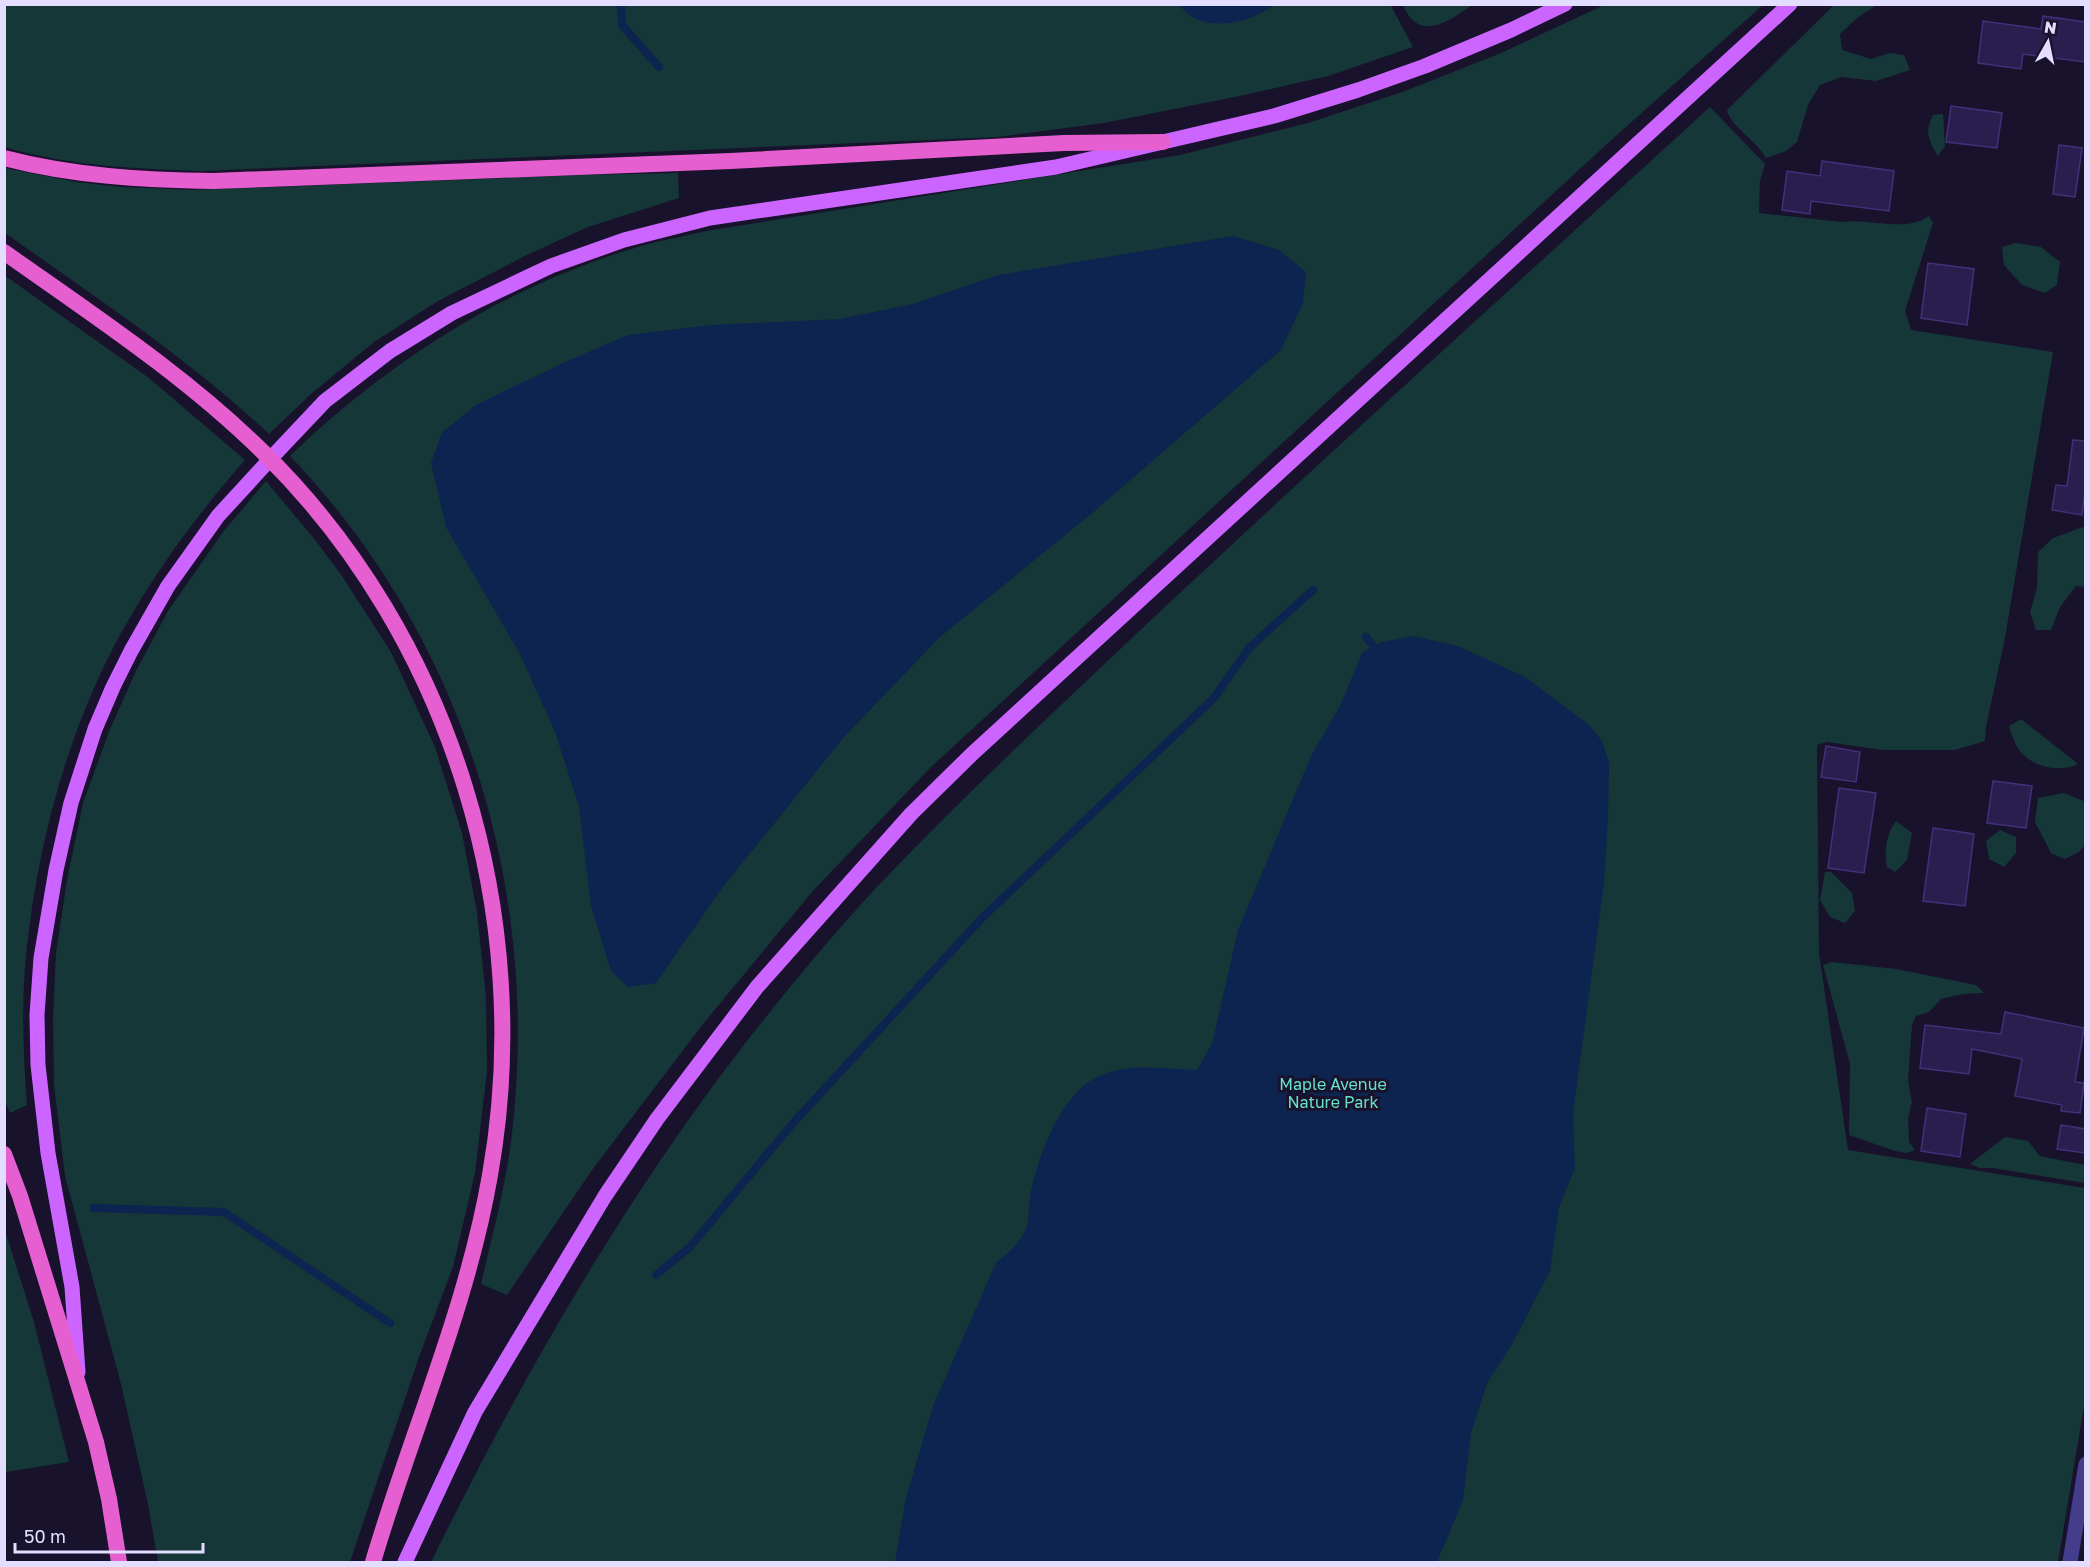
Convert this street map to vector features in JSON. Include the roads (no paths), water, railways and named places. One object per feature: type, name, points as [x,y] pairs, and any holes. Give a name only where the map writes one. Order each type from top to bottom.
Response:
[{"type":"highway","points":[[4,158],[30,165],[85,174],[150,180],[214,181],[731,161],[1064,143],[1162,142]]},
{"type":"highway","points":[[4,252],[203,398],[263,453],[299,490],[370,583],[415,658],[456,755],[471,807],[491,890],[503,991],[500,1100],[490,1175],[461,1296],[373,1563]]},
{"type":"highway","points":[[4,1154],[20,1196],[96,1442],[109,1499],[119,1563]]},
{"type":"main road","points":[[79,1387],[72,1287],[48,1154],[38,1065],[37,1015],[43,947],[56,870],[71,803],[95,729],[131,651],[163,595],[218,516],[326,401],[390,351],[452,313],[551,266],[624,240],[710,218],[1056,167],[1274,116],[1358,90],[1458,53],[1565,4]]},
{"type":"main road","points":[[405,1563],[475,1412],[604,1196],[657,1119],[750,995],[845,888],[911,814],[972,754],[1790,4]]},
{"type":"street","points":[[2070,1563],[2085,1464]]},
{"type":"water","points":[[1180,5],[1274,5],[1264,12],[1239,21],[1212,23],[1199,20]]},
{"type":"water","points":[[1233,236],[1279,250],[1306,272],[1303,303],[1281,350],[1091,514],[939,638],[845,736],[722,888],[656,983],[628,987],[611,971],[591,906],[579,806],[555,732],[520,654],[446,527],[431,463],[442,433],[476,405],[565,362],[628,335],[712,325],[840,319],[913,304],[998,275]]},
{"type":"water","points":[[1413,636],[1458,646],[1525,677],[1588,724],[1602,741],[1609,763],[1604,883],[1573,1113],[1575,1168],[1559,1207],[1550,1271],[1511,1346],[1487,1383],[1471,1433],[1463,1500],[1437,1562],[895,1562],[906,1498],[933,1406],[996,1263],[1014,1246],[1025,1231],[1038,1165],[1061,1113],[1083,1086],[1109,1072],[1133,1068],[1197,1070],[1212,1044],[1238,930],[1312,754],[1340,706],[1362,653],[1382,642]]},
{"type":"waterway","points":[[621,4],[622,25],[659,67]]},
{"type":"waterway","points":[[656,1275],[690,1247],[794,1122],[982,918],[1214,698],[1249,648],[1313,590]]},
{"type":"waterway","points":[[1366,637],[1379,653]]},
{"type":"waterway","points":[[94,1208],[224,1212],[390,1323]]},
{"type":"park label","name":"Maple Avenue Nature Park","points":[[1333,1093]]}]
